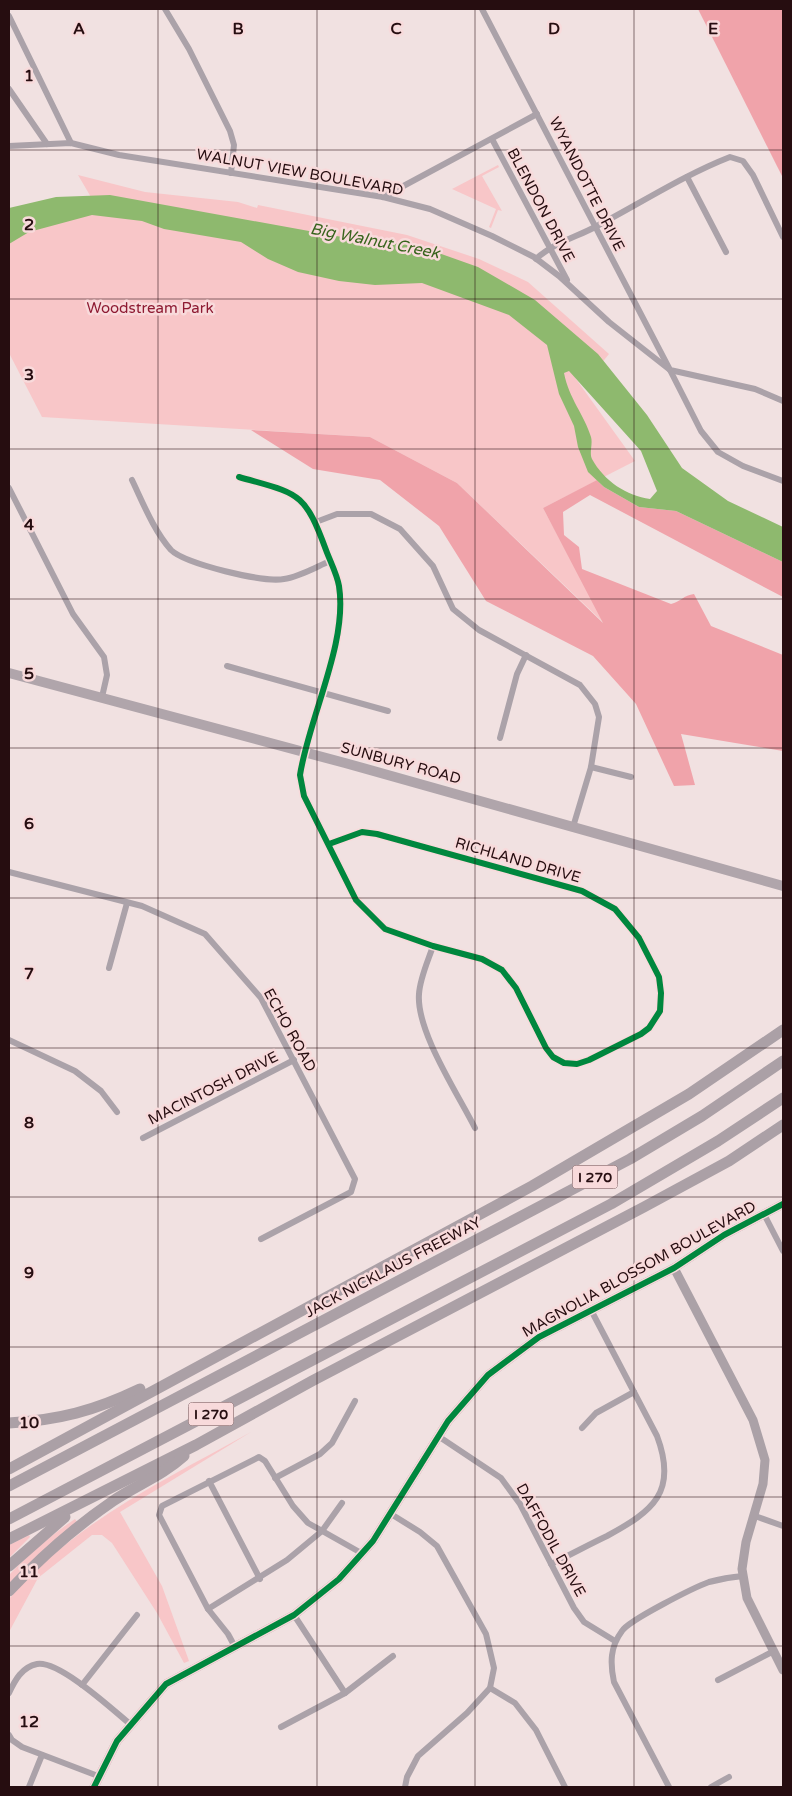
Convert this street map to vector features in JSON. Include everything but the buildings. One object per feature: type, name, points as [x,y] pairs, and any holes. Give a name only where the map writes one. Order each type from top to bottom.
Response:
[{"type":"highway","points":[[9,1469],[532,1186],[689,1094],[783,1030]]},
{"type":"highway","name":"JACK NICKLAUS FREEWAY","points":[[9,1486],[630,1159],[702,1116],[783,1061]]},
{"type":"highway","name":"I 270","points":[[9,1520],[611,1204],[718,1141],[783,1098]]},
{"type":"highway","points":[[9,1538],[196,1445],[312,1381],[720,1165],[783,1125]]},
{"type":"highway","points":[[9,1423],[48,1421],[88,1412],[128,1395],[281,1321]]},
{"type":"highway","points":[[9,1592],[44,1556],[78,1526],[115,1500],[168,1470],[196,1445]]},
{"type":"highway","points":[[9,1566],[55,1523],[104,1491]]},
{"type":"main road","name":"SUNBURY ROAD","points":[[9,673],[102,697],[783,886]]},
{"type":"street","points":[[165,9],[189,49],[230,131],[234,145],[231,173]]},
{"type":"street","name":"WYANDOTTE DRIVE","points":[[482,9],[594,228],[670,370]]},
{"type":"street","points":[[9,16],[71,143]]},
{"type":"street","points":[[9,89],[47,144]]},
{"type":"street","points":[[383,197],[537,114]]},
{"type":"street","name":"BLENDON DRIVE","points":[[492,139],[568,283]]},
{"type":"street","name":"WALNUT VIEW BOULEVARD","points":[[9,146],[71,143],[110,153],[383,197],[430,209],[492,236],[536,259],[568,283],[609,322],[670,370],[701,431],[718,452],[743,466],[783,481]]},
{"type":"street","points":[[536,259],[550,248],[594,228],[687,177],[730,156],[743,161],[753,176],[783,237]]},
{"type":"street","points":[[687,177],[726,252]]},
{"type":"street","points":[[670,370],[755,389],[783,401]]},
{"type":"street","points":[[239,477],[282,490],[299,498],[312,513],[339,584],[341,617],[300,775],[304,796],[356,900],[385,929],[433,946],[419,993],[419,1016],[475,1128]]},
{"type":"street","points":[[132,480],[164,541],[173,552],[186,559],[256,578],[284,579],[330,561]]},
{"type":"street","points":[[9,488],[73,614],[104,657],[107,675],[102,697]]},
{"type":"street","points":[[316,522],[337,514],[371,514],[400,529],[433,566],[453,609],[479,630],[580,685],[595,704],[599,724],[591,767],[573,827]]},
{"type":"street","points":[[500,738],[517,674],[526,655]]},
{"type":"street","points":[[227,666],[388,711]]},
{"type":"street","points":[[591,767],[631,776]]},
{"type":"street","name":"RICHLAND DRIVE","points":[[329,844],[362,832],[377,834],[582,891],[615,909],[639,938],[659,977],[661,992],[660,1011],[649,1028],[641,1034],[589,1060],[577,1064],[564,1064],[546,1048],[516,988],[502,970],[482,959],[433,946]]},
{"type":"street","name":"ECHO ROAD","points":[[9,872],[142,906],[205,934],[261,998],[353,1173],[354,1186],[345,1196],[261,1239]]},
{"type":"street","points":[[109,968],[127,903]]},
{"type":"street","points":[[9,1049],[11,1040],[75,1071],[101,1091],[117,1112]]},
{"type":"street","name":"MACINTOSH DRIVE","points":[[143,1138],[294,1060]]},
{"type":"street","name":"MAGNOLIA BLOSSOM BOULEVARD","points":[[94,1787],[117,1741],[166,1684],[294,1615],[340,1579],[363,1554],[391,1514],[438,1436],[471,1392],[488,1375],[538,1337],[674,1268],[724,1235],[783,1204]]},
{"type":"street","points":[[764,1214],[783,1251]]},
{"type":"street","points":[[674,1268],[754,1420],[765,1460],[763,1484],[746,1542],[742,1568],[747,1598],[783,1670]]},
{"type":"street","points":[[551,1564],[636,1520],[654,1505],[665,1474],[664,1454],[657,1436],[591,1310]]},
{"type":"street","points":[[582,1428],[596,1413],[634,1392]]},
{"type":"street","points":[[275,1478],[320,1454],[332,1443],[355,1401]]},
{"type":"street","name":"DAFFODIL DRIVE","points":[[438,1436],[501,1478],[520,1504],[584,1622],[615,1641]]},
{"type":"street","points":[[235,1647],[228,1634],[208,1609],[158,1511],[162,1506],[254,1457],[265,1462],[293,1506],[308,1523],[363,1554]]},
{"type":"street","points":[[209,1481],[260,1579]]},
{"type":"street","points":[[208,1609],[260,1579],[288,1560],[322,1531],[342,1503]]},
{"type":"street","points":[[391,1514],[420,1532],[437,1546],[486,1634],[494,1668],[490,1688],[467,1713],[418,1756],[407,1777],[405,1787]]},
{"type":"street","points":[[754,1516],[783,1526]]},
{"type":"street","points":[[669,1787],[614,1682],[610,1663],[615,1641],[623,1628],[708,1582],[743,1576]]},
{"type":"street","points":[[82,1685],[137,1615]]},
{"type":"street","points":[[294,1615],[345,1693]]},
{"type":"street","points":[[718,1680],[774,1651]]},
{"type":"street","points":[[282,1727],[345,1693],[393,1656]]},
{"type":"street","points":[[9,1693],[20,1673],[28,1667],[39,1664],[50,1665],[82,1685],[130,1724]]},
{"type":"street","points":[[490,1688],[515,1703],[536,1730],[565,1787]]},
{"type":"street","points":[[9,1735],[12,1740],[22,1747],[98,1776]]},
{"type":"street","points":[[29,1787],[42,1754]]},
{"type":"street","points":[[711,1787],[729,1777]]},
{"type":"green space","points":[[498,165],[499,167],[482,176],[502,211],[498,210],[491,228],[489,227],[496,209],[452,189]]},
{"type":"green space","name":"Woodstream Park","points":[[78,175],[145,192],[238,202],[257,208],[258,205],[407,235],[479,259],[528,282],[609,354],[588,380],[571,372],[635,461],[543,508],[605,624],[457,483],[370,437],[42,417],[9,353],[9,224],[95,204]]},
{"type":"green space","points":[[251,1432],[120,1512],[162,1586],[189,1661],[184,1663],[157,1613],[112,1543],[102,1535],[92,1535],[38,1578],[9,1632],[9,1599],[62,1547],[122,1505]]},
{"type":"green space","points":[[75,1519],[77,1522],[9,1584],[9,1575],[32,1552]]},
{"type":"green space","points":[[29,1535],[30,1537],[9,1558],[9,1545]]},
{"type":"shaded area","points":[[698,9],[783,9],[783,178]]},
{"type":"shaded area","points":[[110,195],[364,241],[416,245],[478,267],[535,300],[598,354],[647,415],[682,468],[728,501],[783,527],[783,562],[676,511],[639,507],[604,487],[588,472],[578,447],[574,426],[559,394],[547,345],[509,315],[422,283],[375,285],[339,281],[298,272],[268,259],[241,242],[164,229],[142,221],[92,215],[29,232],[9,244],[9,208],[56,197]],"holes":[[[569,371],[641,451],[657,491],[650,499],[625,491],[610,481],[597,467],[591,457],[591,437],[569,391],[564,373]]]},
{"type":"shaded area","points":[[251,430],[370,437],[457,483],[603,623],[543,508],[597,480],[604,487],[639,507],[676,511],[783,562],[783,597],[590,495],[563,512],[564,535],[579,547],[582,569],[671,604],[694,594],[711,626],[783,655],[783,751],[681,734],[695,785],[674,786],[636,704],[593,656],[486,601],[439,526],[380,480],[313,469]]},
{"type":"cycle path","points":[[239,477],[287,492],[304,505],[318,530],[338,581],[340,608],[338,631],[333,656],[311,729],[300,775],[304,796],[356,900],[385,929],[433,946],[482,959],[502,970],[516,988],[546,1048],[553,1057],[564,1063],[577,1064],[589,1060],[641,1034],[649,1028],[660,1011],[661,993],[659,977],[639,938],[615,909],[582,891],[377,834],[362,832],[329,844]]},
{"type":"cycle path","points":[[94,1787],[117,1741],[166,1684],[294,1615],[339,1579],[373,1541],[448,1421],[488,1375],[539,1337],[674,1268],[724,1235],[783,1204]]},
{"type":"water label","name":"Big Walnut Creek","points":[[375,240]]}]
